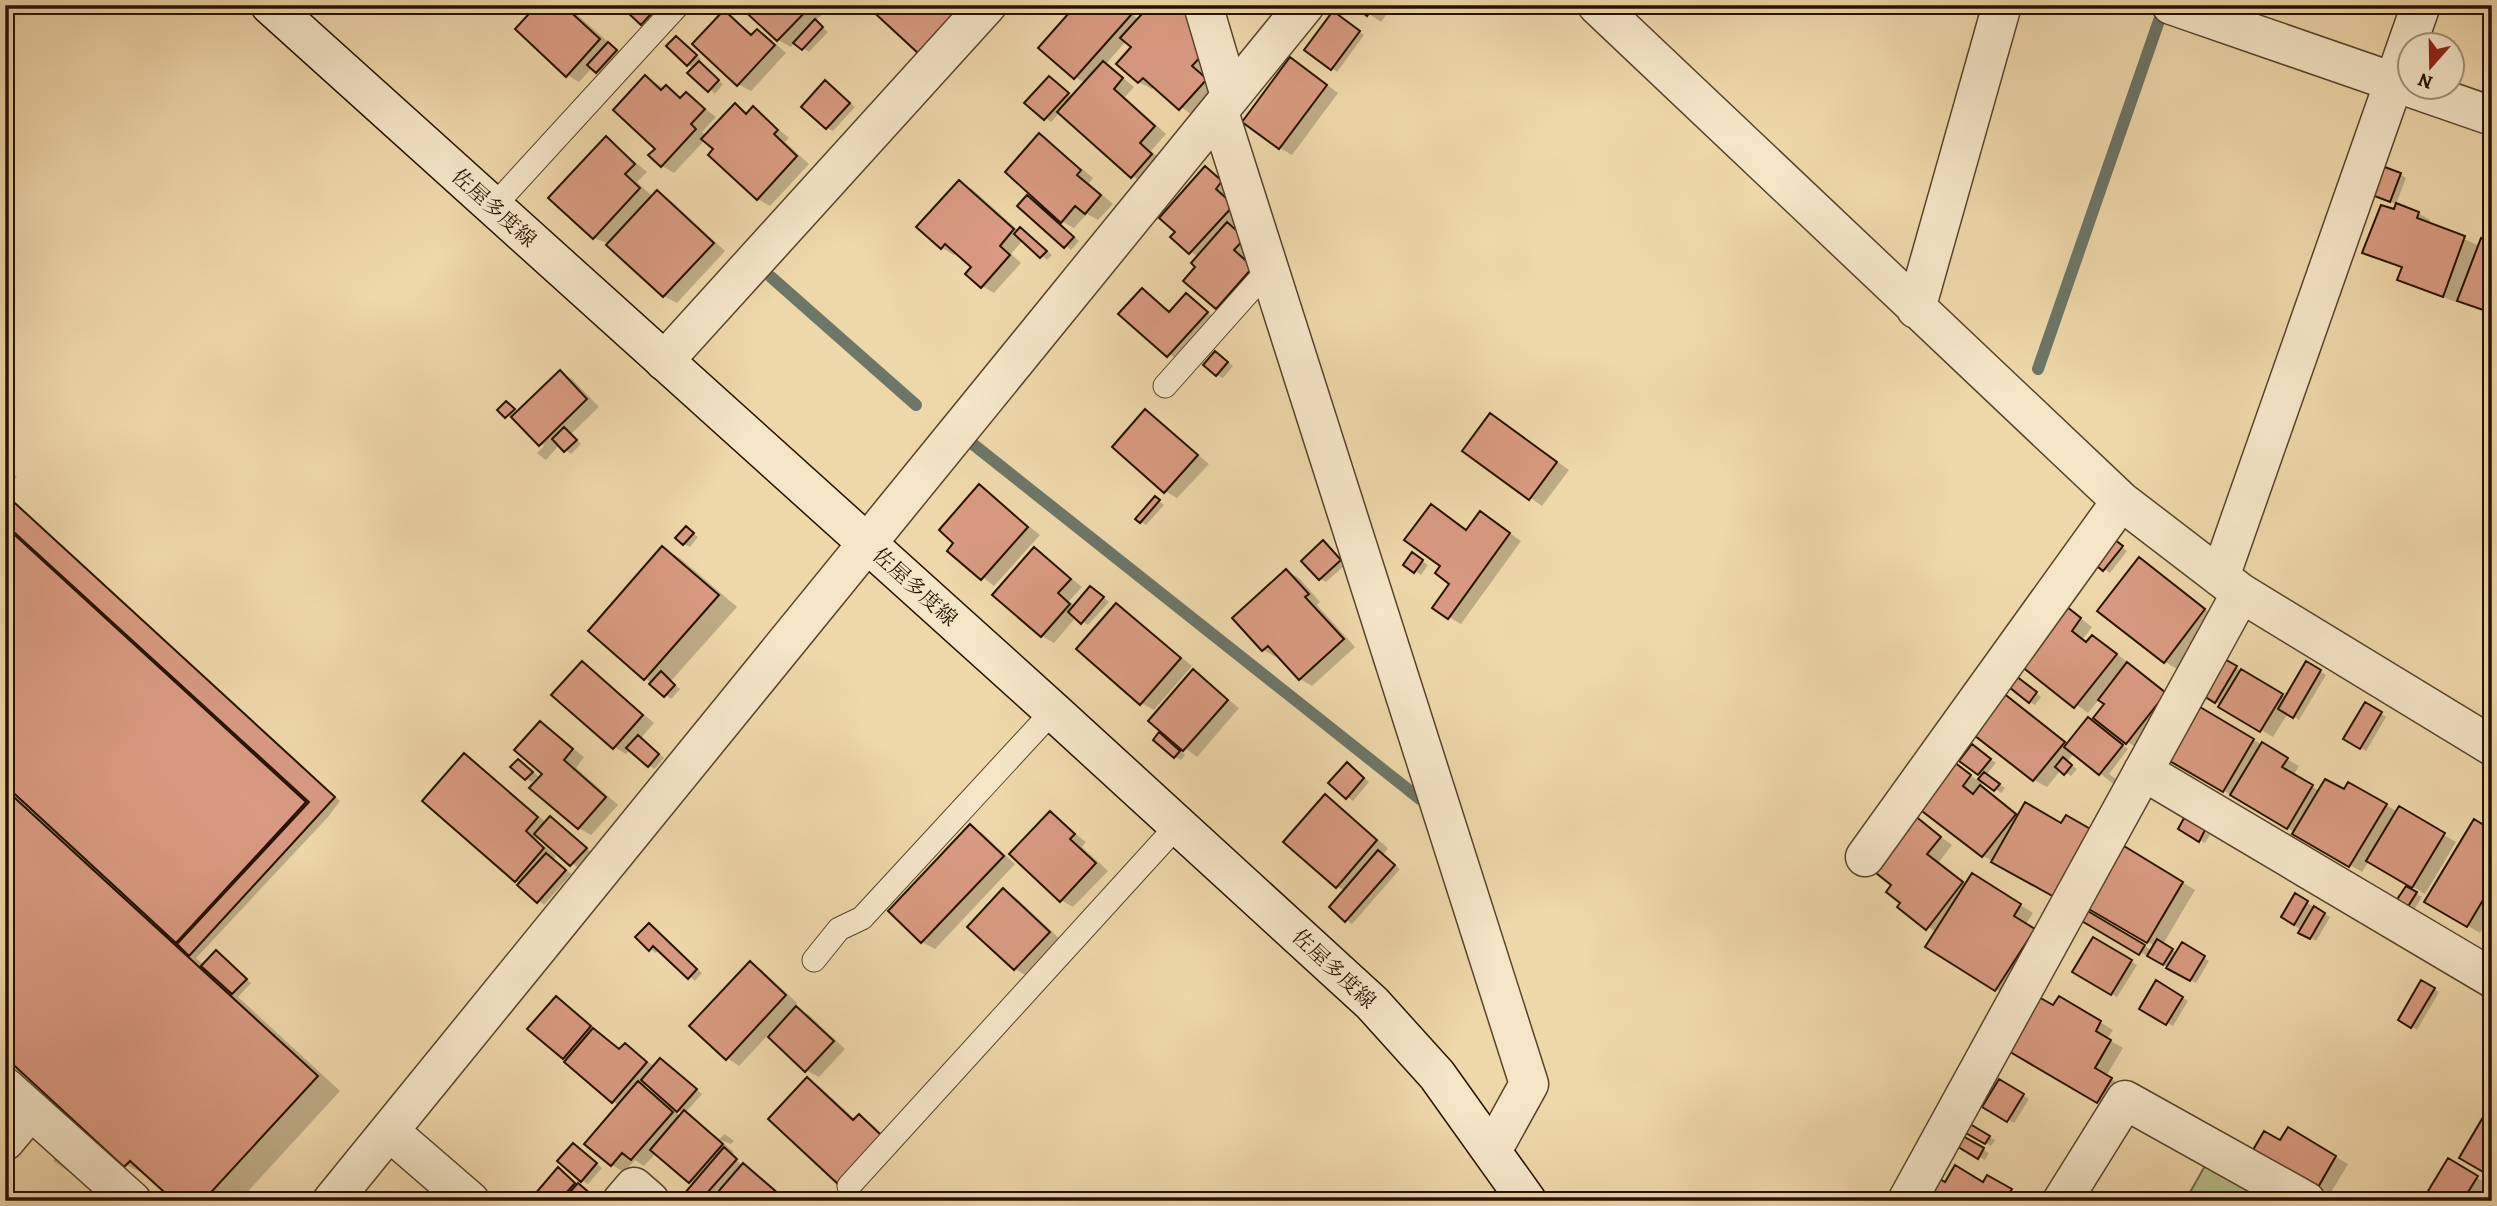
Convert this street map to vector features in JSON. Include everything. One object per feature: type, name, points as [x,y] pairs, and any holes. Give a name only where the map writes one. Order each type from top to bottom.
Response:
[{"type":"street","name":"佐屋多度線","points":[[270,5],[1053,711],[1372,1003],[1437,1075],[1527,1201]]},
{"type":"street","points":[[664,361],[988,5]]},
{"type":"street","points":[[1203,5],[1224,104],[1269,269],[1529,1084],[1492,1151]]},
{"type":"street","points":[[332,1201],[1305,5]]},
{"type":"street","points":[[1597,5],[2121,501],[2230,585],[2492,746]]},
{"type":"street","points":[[1916,309],[2002,5]]},
{"type":"street","points":[[2171,5],[2492,116]]},
{"type":"street","points":[[1907,1201],[2143,771],[2230,585],[2421,5]]},
{"type":"street","points":[[1864,857],[2121,501]]},
{"type":"street","points":[[2143,771],[2492,978]]},
{"type":"street","points":[[5,1141],[18,1098],[132,1201]]},
{"type":"street","points":[[2062,1201],[2124,1100],[2306,1201]]},
{"type":"street","points":[[389,1131],[470,1201]]},
{"type":"street","points":[[622,1201],[634,1187],[650,1201]]},
{"type":"lane","points":[[494,207],[678,5]]},
{"type":"lane","points":[[1165,386],[1269,269]]},
{"type":"lane","points":[[814,960],[839,929],[862,918],[1053,711]]},
{"type":"lane","points":[[849,1186],[1177,825]]},
{"type":"green space","points":[[2210,1157],[2287,1201],[2185,1201]]},
{"type":"building","points":[[537,5],[563,5],[600,39],[566,77],[515,29]]},
{"type":"building","points":[[634,5],[659,5],[641,25],[627,12]]},
{"type":"building","points":[[738,5],[811,5],[811,6],[777,41]]},
{"type":"building","points":[[866,5],[960,5],[962,7],[919,54]]},
{"type":"building","points":[[1076,5],[1121,5],[1131,15],[1074,79],[1038,48]]},
{"type":"building","points":[[1150,5],[1192,5],[1204,53],[1192,66],[1207,79],[1179,110],[1143,78],[1138,83],[1116,64],[1131,47],[1120,38]]},
{"type":"building","points":[[1353,5],[1375,5],[1367,16]]},
{"type":"building","points":[[724,10],[751,35],[757,29],[775,45],[737,86],[692,44]]},
{"type":"building","points":[[1333,11],[1360,31],[1331,70],[1304,50]]},
{"type":"building","points":[[815,19],[823,27],[802,50],[793,43]]},
{"type":"building","points":[[676,36],[697,55],[687,66],[666,46]]},
{"type":"building","points":[[608,42],[617,50],[596,73],[587,65]]},
{"type":"building","points":[[1290,57],[1327,85],[1279,149],[1242,122]]},
{"type":"building","points":[[699,61],[719,80],[708,92],[687,73]]},
{"type":"building","points":[[1103,61],[1123,78],[1114,89],[1155,126],[1140,143],[1152,154],[1131,178],[1057,112]]},
{"type":"building","points":[[645,75],[661,90],[666,85],[680,98],[686,92],[705,109],[691,124],[696,129],[661,167],[648,155],[655,149],[613,110]]},
{"type":"building","points":[[1049,76],[1069,93],[1044,120],[1024,103]]},
{"type":"building","points":[[825,80],[850,103],[826,129],[801,107]]},
{"type":"building","points":[[735,103],[746,114],[753,106],[778,130],[774,134],[797,156],[757,200],[708,155],[713,149],[701,139]]},
{"type":"building","points":[[1039,133],[1081,170],[1077,175],[1101,195],[1085,214],[1075,206],[1061,223],[1005,172]]},
{"type":"building","points":[[606,136],[635,164],[625,174],[640,188],[593,239],[548,198]]},
{"type":"building","points":[[1205,166],[1222,181],[1216,189],[1234,205],[1189,254],[1170,237],[1175,232],[1159,218]]},
{"type":"building","points":[[2382,166],[2401,173],[2390,202],[2372,195]]},
{"type":"building","points":[[959,180],[1014,229],[1000,246],[1010,255],[981,288],[965,274],[971,267],[945,244],[941,249],[916,227]]},
{"type":"building","points":[[657,190],[714,243],[663,297],[606,245]]},
{"type":"building","points":[[1027,195],[1074,237],[1064,248],[1017,206]]},
{"type":"building","points":[[2396,203],[2419,212],[2417,218],[2465,236],[2443,297],[2397,280],[2402,267],[2362,253],[2381,205],[2394,209]]},
{"type":"building","points":[[1227,222],[1245,238],[1234,250],[1253,267],[1216,309],[1183,281],[1195,267],[1191,263]]},
{"type":"building","points":[[1020,227],[1047,251],[1040,258],[1014,234]]},
{"type":"building","points":[[2481,238],[2492,242],[2492,313],[2457,301]]},
{"type":"building","points":[[1142,288],[1169,312],[1186,293],[1208,312],[1167,357],[1118,314]]},
{"type":"building","points":[[1215,351],[1228,362],[1216,376],[1203,365]]},
{"type":"building","points":[[560,370],[587,399],[539,446],[511,417]]},
{"type":"building","points":[[506,401],[515,409],[505,418],[497,410]]},
{"type":"building","points":[[1145,409],[1198,455],[1164,493],[1112,447]]},
{"type":"building","points":[[1490,413],[1557,462],[1529,500],[1462,451]]},
{"type":"building","points":[[564,427],[577,440],[564,452],[552,439]]},
{"type":"building","points":[[979,484],[1028,527],[981,580],[947,551],[953,543],[939,530]]},
{"type":"building","points":[[5,494],[335,797],[189,956],[177,944],[309,802],[5,524]]},
{"type":"building","points":[[1155,496],[1160,500],[1140,523],[1135,519]]},
{"type":"building","points":[[1431,504],[1466,530],[1480,511],[1510,533],[1448,619],[1432,608],[1449,584],[1435,573],[1440,566],[1404,540]]},
{"type":"building","points":[[5,526],[306,802],[176,943],[5,785]]},
{"type":"building","points":[[686,526],[694,533],[683,545],[675,538]]},
{"type":"building","points":[[2110,536],[2123,546],[2103,571],[2091,561]]},
{"type":"building","points":[[1323,540],[1341,560],[1319,580],[1301,561]]},
{"type":"building","points":[[662,546],[719,595],[644,680],[588,631]]},
{"type":"building","points":[[1034,547],[1071,579],[1058,593],[1070,604],[1041,637],[992,595]]},
{"type":"building","points":[[1412,552],[1423,560],[1414,573],[1403,565]]},
{"type":"building","points":[[2139,557],[2205,609],[2164,663],[2097,611]]},
{"type":"building","points":[[1286,569],[1309,594],[1305,597],[1344,639],[1299,680],[1268,646],[1262,651],[1232,618]]},
{"type":"building","points":[[1090,586],[1104,597],[1081,624],[1068,612]]},
{"type":"building","points":[[1116,603],[1181,658],[1140,705],[1076,649]]},
{"type":"building","points":[[2062,603],[2081,618],[2072,631],[2086,642],[2092,635],[2117,654],[2074,708],[2016,662]]},
{"type":"building","points":[[2221,657],[2237,666],[2215,703],[2199,693]]},
{"type":"building","points":[[582,661],[643,715],[613,749],[551,695]]},
{"type":"building","points":[[2306,661],[2321,670],[2293,718],[2278,709]]},
{"type":"building","points":[[2127,662],[2166,693],[2126,744],[2093,718],[2104,704],[2098,700]]},
{"type":"building","points":[[1193,669],[1228,700],[1183,751],[1148,721]]},
{"type":"building","points":[[2241,669],[2283,694],[2260,732],[2218,707]]},
{"type":"building","points":[[661,671],[675,685],[664,697],[649,684]]},
{"type":"building","points":[[2012,673],[2037,692],[2029,703],[2004,683]]},
{"type":"building","points":[[2002,692],[2065,742],[2033,781],[1970,732]]},
{"type":"building","points":[[2365,702],[2382,712],[2360,749],[2343,739]]},
{"type":"building","points":[[2200,707],[2254,739],[2223,792],[2168,760]]},
{"type":"building","points":[[2088,717],[2123,745],[2099,775],[2064,747]]},
{"type":"building","points":[[540,721],[573,749],[564,760],[606,797],[578,829],[529,788],[542,774],[514,750]]},
{"type":"building","points":[[1159,732],[1180,751],[1174,758],[1153,740]]},
{"type":"building","points":[[638,735],[659,754],[648,767],[626,748]]},
{"type":"building","points":[[2262,742],[2288,758],[2282,767],[2313,785],[2287,829],[2230,795]]},
{"type":"building","points":[[1972,744],[1991,759],[1978,775],[1959,761]]},
{"type":"building","points":[[464,753],[538,817],[526,831],[544,848],[515,882],[422,801]]},
{"type":"building","points":[[2063,757],[2072,765],[2064,775],[2055,767]]},
{"type":"building","points":[[518,759],[533,772],[525,780],[510,767]]},
{"type":"building","points":[[1347,762],[1364,778],[1346,799],[1328,783]]},
{"type":"building","points":[[1954,762],[1971,775],[1963,786],[1973,794],[1980,785],[2016,814],[1982,857],[1918,808]]},
{"type":"building","points":[[1984,772],[2000,784],[1994,791],[1978,779]]},
{"type":"building","points":[[2325,779],[2344,789],[2348,782],[2387,804],[2349,867],[2292,834]]},
{"type":"building","points":[[5,789],[318,1076],[203,1201],[174,1201],[130,1161],[124,1167],[5,1057]]},
{"type":"building","points":[[1325,794],[1377,840],[1336,888],[1283,842]]},
{"type":"building","points":[[2025,802],[2061,823],[2066,815],[2094,831],[2056,898],[1991,862]]},
{"type":"building","points":[[2399,806],[2445,833],[2412,888],[2366,861]]},
{"type":"building","points":[[1050,811],[1075,834],[1070,839],[1096,863],[1060,902],[1009,854]]},
{"type":"building","points":[[1914,815],[1941,837],[1927,854],[1963,882],[1926,930],[1897,907],[1900,903],[1886,892],[1891,885],[1871,869]]},
{"type":"building","points":[[550,816],[587,848],[570,866],[534,834]]},
{"type":"building","points":[[2184,818],[2205,830],[2199,842],[2178,829]]},
{"type":"building","points":[[2474,819],[2492,830],[2492,885],[2467,927],[2424,902]]},
{"type":"building","points":[[970,824],[1004,856],[921,943],[888,911]]},
{"type":"building","points":[[2124,846],[2183,882],[2147,943],[2087,908]]},
{"type":"building","points":[[1378,850],[1395,865],[1345,922],[1329,907]]},
{"type":"building","points":[[546,853],[566,870],[537,903],[517,885]]},
{"type":"building","points":[[1972,873],[2021,904],[2014,916],[2035,929],[1995,991],[1925,947]]},
{"type":"building","points":[[2406,886],[2417,892],[2407,908],[2396,901]]},
{"type":"building","points":[[1003,888],[1050,932],[1014,970],[967,927]]},
{"type":"building","points":[[2295,893],[2308,901],[2294,925],[2281,917]]},
{"type":"building","points":[[2314,906],[2325,913],[2310,939],[2298,933]]},
{"type":"building","points":[[2086,910],[2145,945],[2139,955],[2080,920]]},
{"type":"building","points":[[649,923],[697,969],[688,979],[653,946],[649,951],[635,937]]},
{"type":"building","points":[[2093,937],[2132,960],[2111,995],[2072,972]]},
{"type":"building","points":[[2157,939],[2173,949],[2163,965],[2147,956]]},
{"type":"building","points":[[2182,942],[2205,956],[2190,981],[2166,968]]},
{"type":"building","points":[[216,950],[247,979],[232,994],[201,966]]},
{"type":"building","points":[[750,961],[786,995],[726,1060],[689,1026]]},
{"type":"building","points":[[2156,980],[2183,997],[2166,1025],[2139,1009]]},
{"type":"building","points":[[2421,980],[2435,988],[2411,1028],[2398,1020]]},
{"type":"building","points":[[556,996],[591,1026],[563,1059],[527,1029]]},
{"type":"building","points":[[2037,996],[2053,1005],[2059,996],[2101,1021],[2096,1031],[2111,1040],[2095,1068],[2112,1078],[2097,1103],[2005,1049]]},
{"type":"building","points":[[796,1006],[834,1041],[805,1072],[768,1037]]},
{"type":"building","points":[[593,1028],[619,1049],[625,1043],[647,1062],[612,1103],[564,1062]]},
{"type":"building","points":[[660,1058],[697,1089],[677,1112],[641,1080]]},
{"type":"building","points":[[807,1077],[853,1120],[859,1114],[884,1138],[839,1185],[768,1119]]},
{"type":"building","points":[[1999,1079],[2024,1094],[2007,1122],[1982,1107]]},
{"type":"building","points":[[638,1081],[673,1112],[631,1160],[622,1153],[611,1166],[584,1144]]},
{"type":"building","points":[[2492,1102],[2492,1177],[2459,1158]]},
{"type":"building","points":[[684,1110],[723,1144],[689,1183],[650,1150]]},
{"type":"building","points":[[1970,1124],[1990,1136],[1985,1144],[1964,1132]]},
{"type":"building","points":[[2288,1127],[2336,1156],[2317,1189],[2253,1150],[2264,1131],[2280,1140]]},
{"type":"building","points":[[1961,1135],[1984,1148],[1978,1159],[1955,1145]]},
{"type":"building","points":[[573,1143],[597,1163],[581,1182],[557,1161]]},
{"type":"building","points":[[724,1147],[737,1159],[700,1201],[678,1201]]},
{"type":"building","points":[[2448,1158],[2478,1176],[2465,1197],[2471,1201],[2422,1201]]},
{"type":"building","points":[[743,1163],[787,1201],[710,1201]]},
{"type":"building","points":[[1955,1165],[1983,1182],[1987,1175],[2012,1189],[2007,1196],[2015,1201],[1920,1201],[1935,1176],[1945,1182]]},
{"type":"building","points":[[558,1167],[575,1183],[559,1201],[529,1201]]},
{"type":"building","points":[[578,1183],[599,1201],[562,1201]]},
{"type":"waterway","points":[[2038,369],[2162,12]]},
{"type":"waterway","points":[[771,277],[916,405]]},
{"type":"waterway","points":[[974,445],[1420,799]]}]
